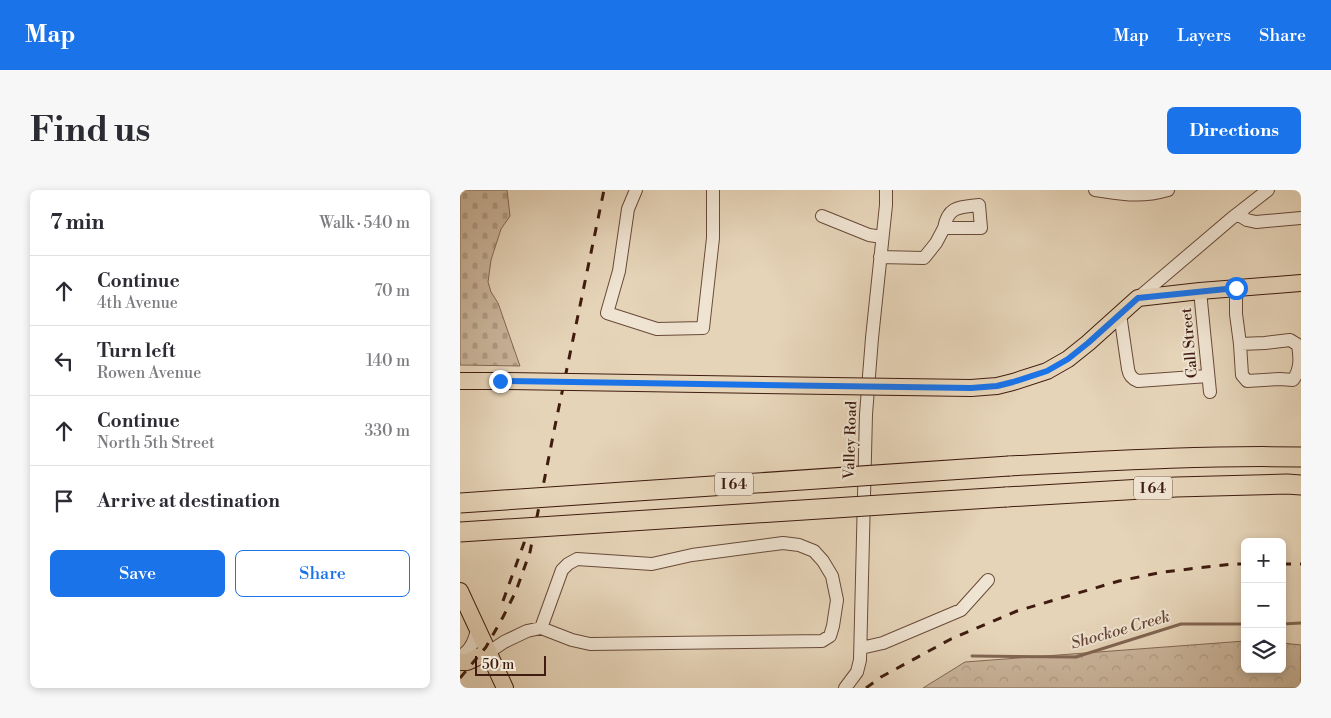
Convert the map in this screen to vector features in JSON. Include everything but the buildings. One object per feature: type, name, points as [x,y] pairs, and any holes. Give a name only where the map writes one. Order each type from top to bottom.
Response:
[{"type":"highway","name":"I 64","points":[[460,503],[1114,460],[1266,456],[1301,457]]},
{"type":"highway","name":"I 64","points":[[460,532],[1176,487],[1301,484]]},
{"type":"main road","points":[[460,380],[982,388],[1005,384],[1047,371],[1068,359],[1138,298],[1301,283]]},
{"type":"main road","points":[[460,590],[506,688]]},
{"type":"main road","points":[[460,662],[467,662],[489,652]]},
{"type":"street","points":[[636,190],[628,209],[619,271],[607,313],[657,329],[703,328],[712,238],[713,190]]},
{"type":"street","name":"Valley Road","points":[[845,688],[856,672],[861,648],[866,414],[886,190]]},
{"type":"street","points":[[1095,190],[1146,195],[1168,190]]},
{"type":"street","points":[[1138,298],[1174,266],[1268,190]]},
{"type":"street","points":[[1237,214],[1247,220],[1256,222],[1301,218]]},
{"type":"street","points":[[822,216],[869,235],[882,237]]},
{"type":"street","points":[[880,256],[924,258],[936,243],[944,228]]},
{"type":"street","points":[[1236,288],[1236,314],[1242,375],[1247,381],[1280,378],[1293,380],[1297,375],[1300,360],[1298,345],[1290,340],[1240,344]]},
{"type":"street","name":"Call Street","points":[[1200,291],[1210,392]]},
{"type":"street","points":[[1120,314],[1128,369],[1131,377],[1138,381],[1208,376]]},
{"type":"street","points":[[489,652],[527,631],[541,628],[572,640],[590,644],[822,640],[830,636],[837,600],[832,576],[823,561],[814,551],[799,545],[783,543],[692,555],[652,564],[578,559],[568,564],[562,570],[541,628]]},
{"type":"street","points":[[861,648],[882,643],[961,610],[988,580]]},
{"type":"street","points":[[460,656],[469,649],[475,640],[478,628]]},
{"type":"green space","points":[[460,190],[507,190],[510,216],[501,229],[491,260],[488,282],[491,292],[498,303],[520,366],[460,365]]},
{"type":"green space","points":[[1241,641],[1241,673],[1286,673],[1286,643],[1301,645],[1301,688],[923,688],[965,662]]},
{"type":"waterway","name":"Shockoe Creek","points":[[1286,624],[1301,623]]},
{"type":"waterway","name":"Shockoe Creek","points":[[972,656],[1076,657],[1181,624],[1241,624]]},
{"type":"railway","points":[[460,678],[486,647],[503,617],[516,591],[530,552],[604,190]]},
{"type":"railway","points":[[503,601],[524,543],[529,518]]},
{"type":"railway","points":[[866,688],[881,677],[951,639],[1017,611],[1119,581],[1163,572],[1241,564]]},
{"type":"railway","points":[[1286,564],[1301,564]]},
{"type":"route","points":[[500,381],[982,388],[1030,377],[1047,371],[1068,359],[1138,298],[1236,288]]}]
